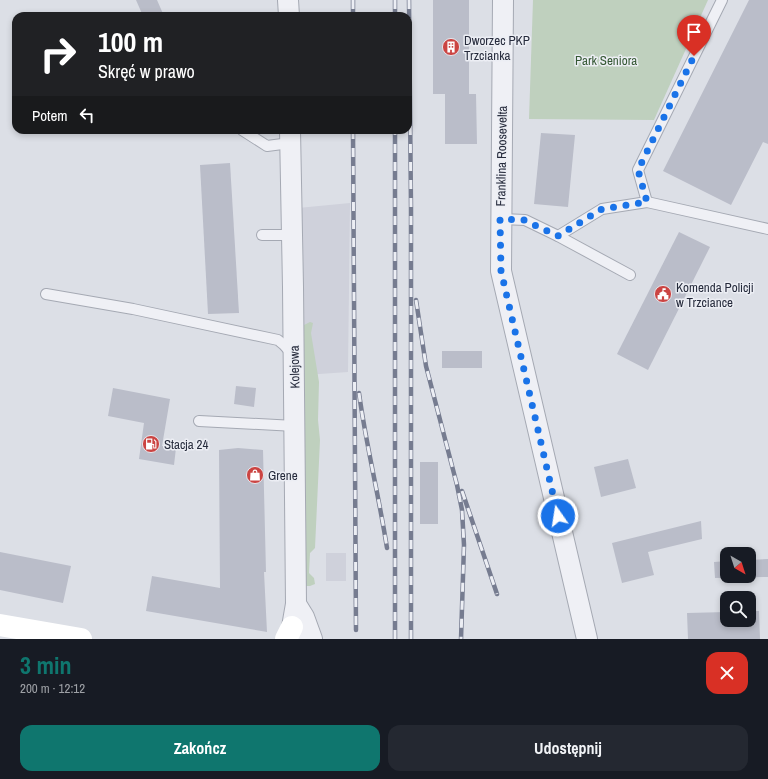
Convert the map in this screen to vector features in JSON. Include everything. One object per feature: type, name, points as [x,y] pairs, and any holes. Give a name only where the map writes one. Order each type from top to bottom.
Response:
[{"type":"main road","points":[[0,625],[69,638]]},
{"type":"street","points":[[288,0],[289,12]]},
{"type":"street","name":"Franklina Roosevelta","points":[[503,0],[500,219],[501,271],[586,639]]},
{"type":"street","name":"Kolejowa","points":[[290,137],[295,426],[295,625],[312,639]]},
{"type":"lane","points":[[647,202],[638,170],[722,0]]},
{"type":"lane","points":[[248,134],[266,146],[290,137]]},
{"type":"lane","points":[[558,236],[602,209],[647,202],[768,229]]},
{"type":"lane","points":[[500,219],[524,220],[558,236],[630,275]]},
{"type":"lane","points":[[262,235],[292,235]]},
{"type":"lane","points":[[46,294],[133,309],[278,340],[284,344],[294,357]]},
{"type":"lane","points":[[199,421],[295,426]]},
{"type":"shaded area","points":[[350,203],[348,372],[305,375],[298,208]]},
{"type":"shaded area","points":[[326,553],[346,553],[346,581],[326,581]]},
{"type":"green space","name":"Park Seniora","points":[[533,0],[708,0],[654,120],[529,119]]},
{"type":"green space","points":[[310,322],[313,323],[311,333],[319,382],[318,420],[320,440],[315,548],[310,553],[309,573],[314,578],[315,584],[305,586],[304,325]]},
{"type":"building","points":[[136,0],[157,0],[162,12],[141,12]]},
{"type":"building","name":"Dworzec PKP Trzcianka","points":[[433,0],[469,0],[469,94],[476,94],[477,144],[445,144],[445,94],[433,94]]},
{"type":"building","points":[[749,0],[768,0],[768,144],[763,142],[731,205],[663,171]]},
{"type":"building","points":[[541,133],[575,135],[568,207],[534,204]]},
{"type":"building","points":[[230,163],[239,313],[208,314],[200,165]]},
{"type":"building","points":[[679,232],[710,247],[648,370],[617,354]]},
{"type":"building","points":[[442,351],[482,351],[482,368],[442,368]]},
{"type":"building","points":[[236,386],[256,388],[254,407],[234,404]]},
{"type":"building","points":[[113,388],[170,399],[162,446],[176,448],[174,465],[139,459],[144,423],[108,416]]},
{"type":"building","points":[[238,448],[263,450],[266,572],[264,572],[267,632],[146,611],[152,576],[220,588],[219,450]]},
{"type":"building","points":[[628,459],[636,488],[601,497],[594,467]]},
{"type":"building","points":[[420,462],[438,462],[438,524],[420,524]]},
{"type":"building","points":[[701,521],[702,539],[648,552],[654,575],[622,583],[612,543]]},
{"type":"building","points":[[0,552],[71,566],[63,603],[0,590]]},
{"type":"building","points":[[768,559],[768,577],[756,577],[756,560]]},
{"type":"building","points":[[714,562],[720,562],[720,578],[715,578]]},
{"type":"building","points":[[756,611],[759,611],[760,639],[688,639],[687,613],[720,612],[720,627],[756,627]]},
{"type":"railway","points":[[353,0],[353,12]]},
{"type":"railway","points":[[395,0],[395,12]]},
{"type":"railway","points":[[409,0],[409,12]]},
{"type":"railway","points":[[353,134],[356,630]]},
{"type":"railway","points":[[395,134],[395,639]]},
{"type":"railway","points":[[410,134],[411,639]]},
{"type":"railway","points":[[416,300],[426,366],[457,485],[462,510],[464,545],[461,639]]},
{"type":"railway","points":[[359,393],[387,548]]},
{"type":"railway","points":[[462,491],[497,594]]},
{"type":"place","name":"Dworzec PKP Trzcianka","points":[[451,47]]},
{"type":"place","name":"Komenda Policji w Trzciance","points":[[663,294]]},
{"type":"place","name":"Stacja 24","points":[[151,444]]},
{"type":"place","name":"Grene","points":[[255,475]]},
{"type":"route","points":[[558,516],[501,271],[500,219],[524,220],[558,236],[602,209],[647,202],[638,170],[694,56]]}]
